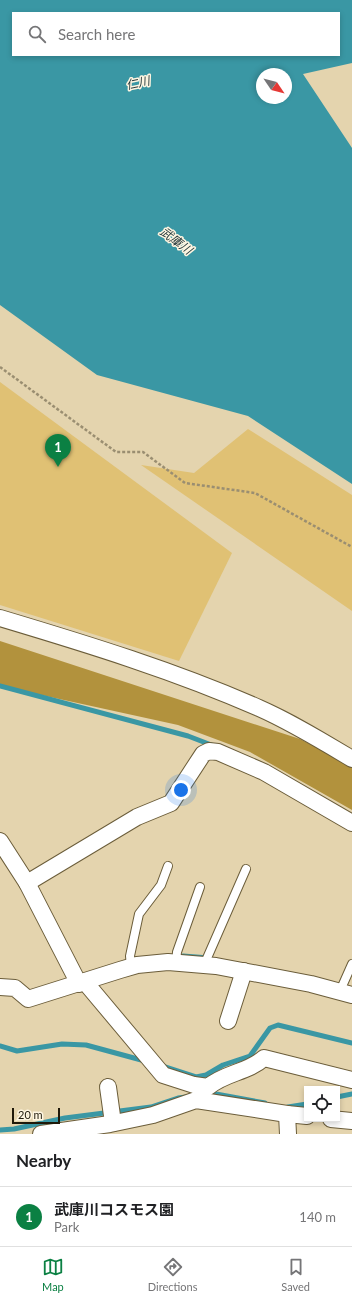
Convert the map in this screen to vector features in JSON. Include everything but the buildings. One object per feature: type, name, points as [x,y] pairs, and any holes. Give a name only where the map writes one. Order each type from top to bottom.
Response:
[{"type":"street","points":[[0,618],[163,670],[259,708],[308,733],[352,759]]},
{"type":"street","points":[[27,884],[137,817],[171,804],[203,754],[209,751],[218,752],[264,772],[352,823]]},
{"type":"street","points":[[0,841],[27,884],[79,980],[162,1072],[163,1075],[195,1093],[287,1114],[304,1116]]},
{"type":"street","points":[[0,987],[15,988],[22,994],[79,980],[130,962],[168,962],[177,958],[206,960],[244,971],[343,989]]},
{"type":"street","points":[[228,1021],[244,971]]},
{"type":"street","points":[[41,1134],[86,1131],[111,1106],[152,1115],[208,1087],[225,1076],[254,1066],[264,1058],[352,1080]]},
{"type":"street","points":[[287,1114],[288,1134]]},
{"type":"street","points":[[340,1120],[352,1122]]},
{"type":"lane","points":[[130,962],[139,914],[161,885],[168,866]]},
{"type":"lane","points":[[206,960],[246,869]]},
{"type":"lane","points":[[177,958],[200,887]]},
{"type":"lane","points":[[343,989],[352,964]]},
{"type":"path","points":[[0,367],[116,452],[143,452],[185,483],[255,493],[352,547]]},
{"type":"shaded area","points":[[0,382],[232,553],[179,661],[0,605]]},
{"type":"shaded area","points":[[248,429],[352,495],[352,611],[141,465],[194,473]]},
{"type":"shaded area","points":[[0,641],[300,739],[352,766],[352,810],[250,752],[178,725],[0,686]]},
{"type":"water","points":[[0,0],[352,0],[352,63],[303,74],[352,148],[352,484],[248,416],[97,375],[0,305]]},
{"type":"waterway","points":[[0,686],[188,736],[214,746]]},
{"type":"waterway","points":[[183,956],[209,958]]},
{"type":"waterway","points":[[162,1066],[196,1077],[206,1075],[223,1065],[250,1056],[270,1028],[278,1025],[352,1043]]},
{"type":"waterway","points":[[0,1046],[17,1051],[62,1044],[86,1045],[145,1061]]},
{"type":"waterway","points":[[204,1095],[216,1094],[265,1103]]},
{"type":"waterway","points":[[340,1096],[352,1094]]},
{"type":"waterway","points":[[0,1130],[14,1129],[65,1118],[151,1107],[178,1098],[186,1097]]},
{"type":"waterway","points":[[288,1107],[304,1104]]},
{"type":"place","name":"武庫川コスモス園","points":[[58,467]]},
{"type":"water label","name":"仁川","points":[[138,83]]},
{"type":"water label","name":"武庫川","points":[[176,241]]}]
